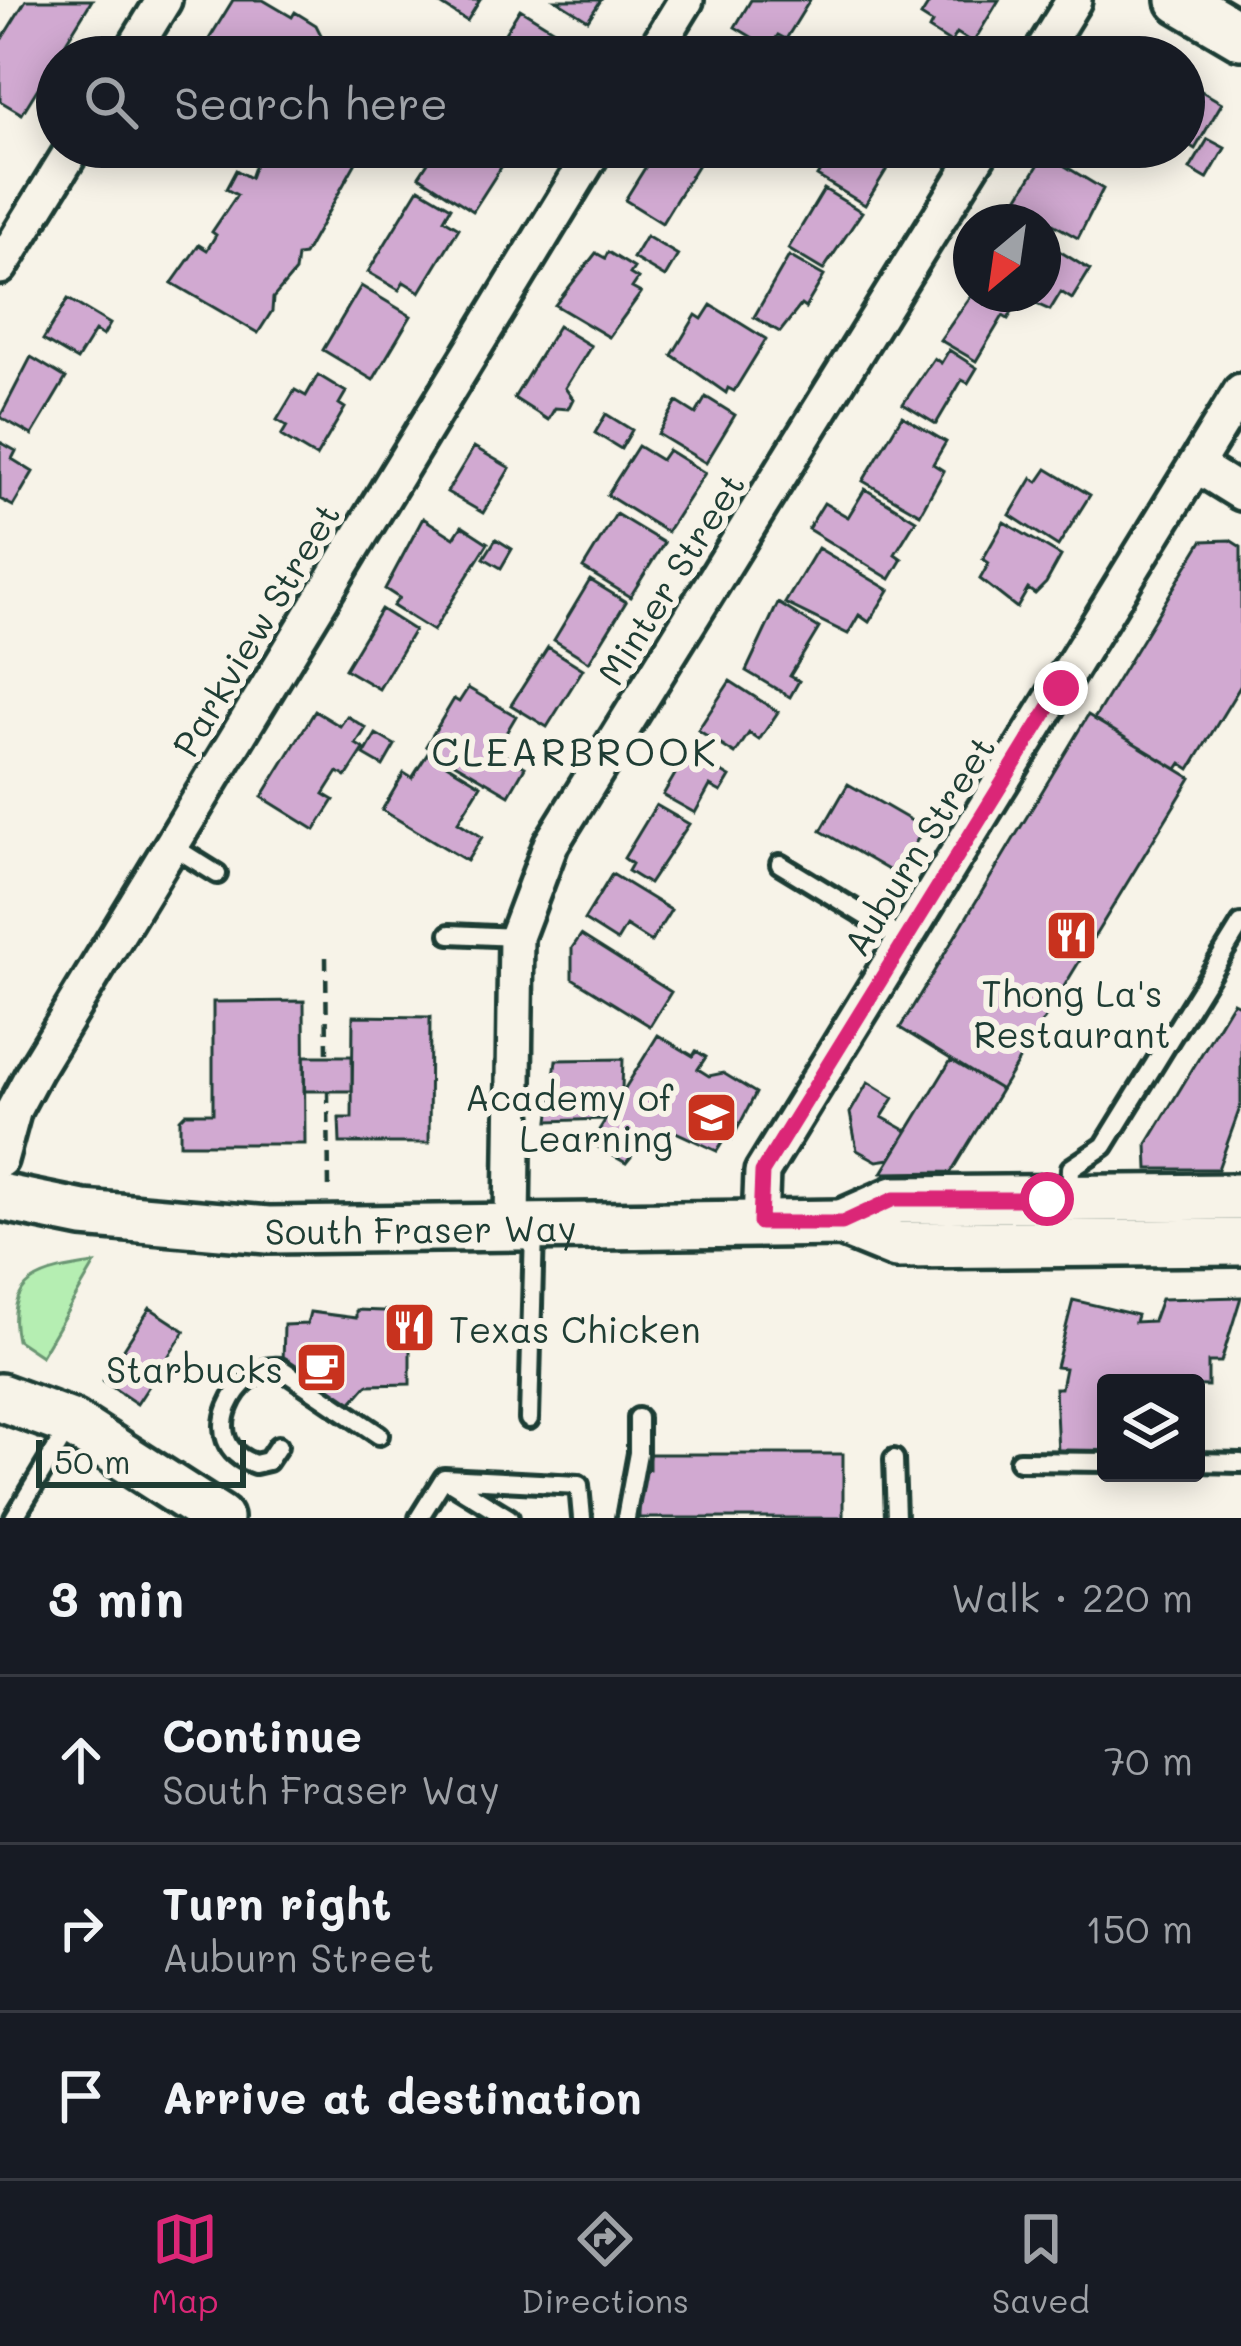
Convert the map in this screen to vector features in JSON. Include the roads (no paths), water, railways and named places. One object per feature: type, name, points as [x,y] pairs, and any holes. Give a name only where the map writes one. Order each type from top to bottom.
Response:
[{"type":"main road","points":[[1180,0],[1241,36]]},
{"type":"main road","name":"South Fraser Way","points":[[0,1197],[83,1214],[197,1226],[842,1223],[896,1245],[1070,1203],[1241,1197]]},
{"type":"main road","name":"South Fraser Way","points":[[1070,1203],[1241,1242]]},
{"type":"main road","points":[[0,1362],[71,1424],[219,1518]]},
{"type":"main road","points":[[0,1397],[71,1424]]},
{"type":"street","points":[[142,36],[164,0]]},
{"type":"street","points":[[664,36],[686,0]]},
{"type":"street","points":[[1052,36],[1074,0]]},
{"type":"street","points":[[0,268],[61,168]]},
{"type":"street","name":"Parkview Street","points":[[0,1160],[14,1109],[34,1070],[583,168]]},
{"type":"street","name":"Minter Street","points":[[523,1224],[516,937],[551,844],[970,168]]},
{"type":"street","name":"Auburn Street","points":[[760,1223],[762,1172],[1241,391]]},
{"type":"street","points":[[1198,467],[1241,493]]},
{"type":"lane","points":[[169,844],[217,874]]},
{"type":"lane","points":[[780,864],[905,940]]},
{"type":"lane","points":[[1070,1203],[1241,924]]},
{"type":"lane","points":[[450,934],[516,937]]},
{"type":"lane","points":[[523,1224],[529,1419]]},
{"type":"lane","points":[[278,1446],[268,1461],[255,1464],[226,1445],[221,1434],[224,1418],[254,1371],[264,1366],[280,1368],[379,1435]]},
{"type":"lane","points":[[626,1518],[638,1453],[638,1418]]},
{"type":"lane","points":[[14,1518],[71,1424]]},
{"type":"lane","points":[[894,1459],[896,1518]]},
{"type":"lane","points":[[1019,1461],[1097,1462]]},
{"type":"lane","points":[[1205,1462],[1241,1462]]},
{"type":"lane","points":[[419,1518],[444,1478]]},
{"type":"lane","points":[[444,1478],[509,1518]]},
{"type":"lane","points":[[444,1478],[578,1485],[582,1518]]},
{"type":"place","name":"Thong La's Restaurant","points":[[1072,936]]},
{"type":"place","name":"Academy of Learning","points":[[712,1117]]},
{"type":"place","name":"Texas Chicken","points":[[410,1328]]},
{"type":"place","name":"Starbucks","points":[[322,1368]]},
{"type":"district","name":"CLEARBROOK","points":[[575,750]]}]
